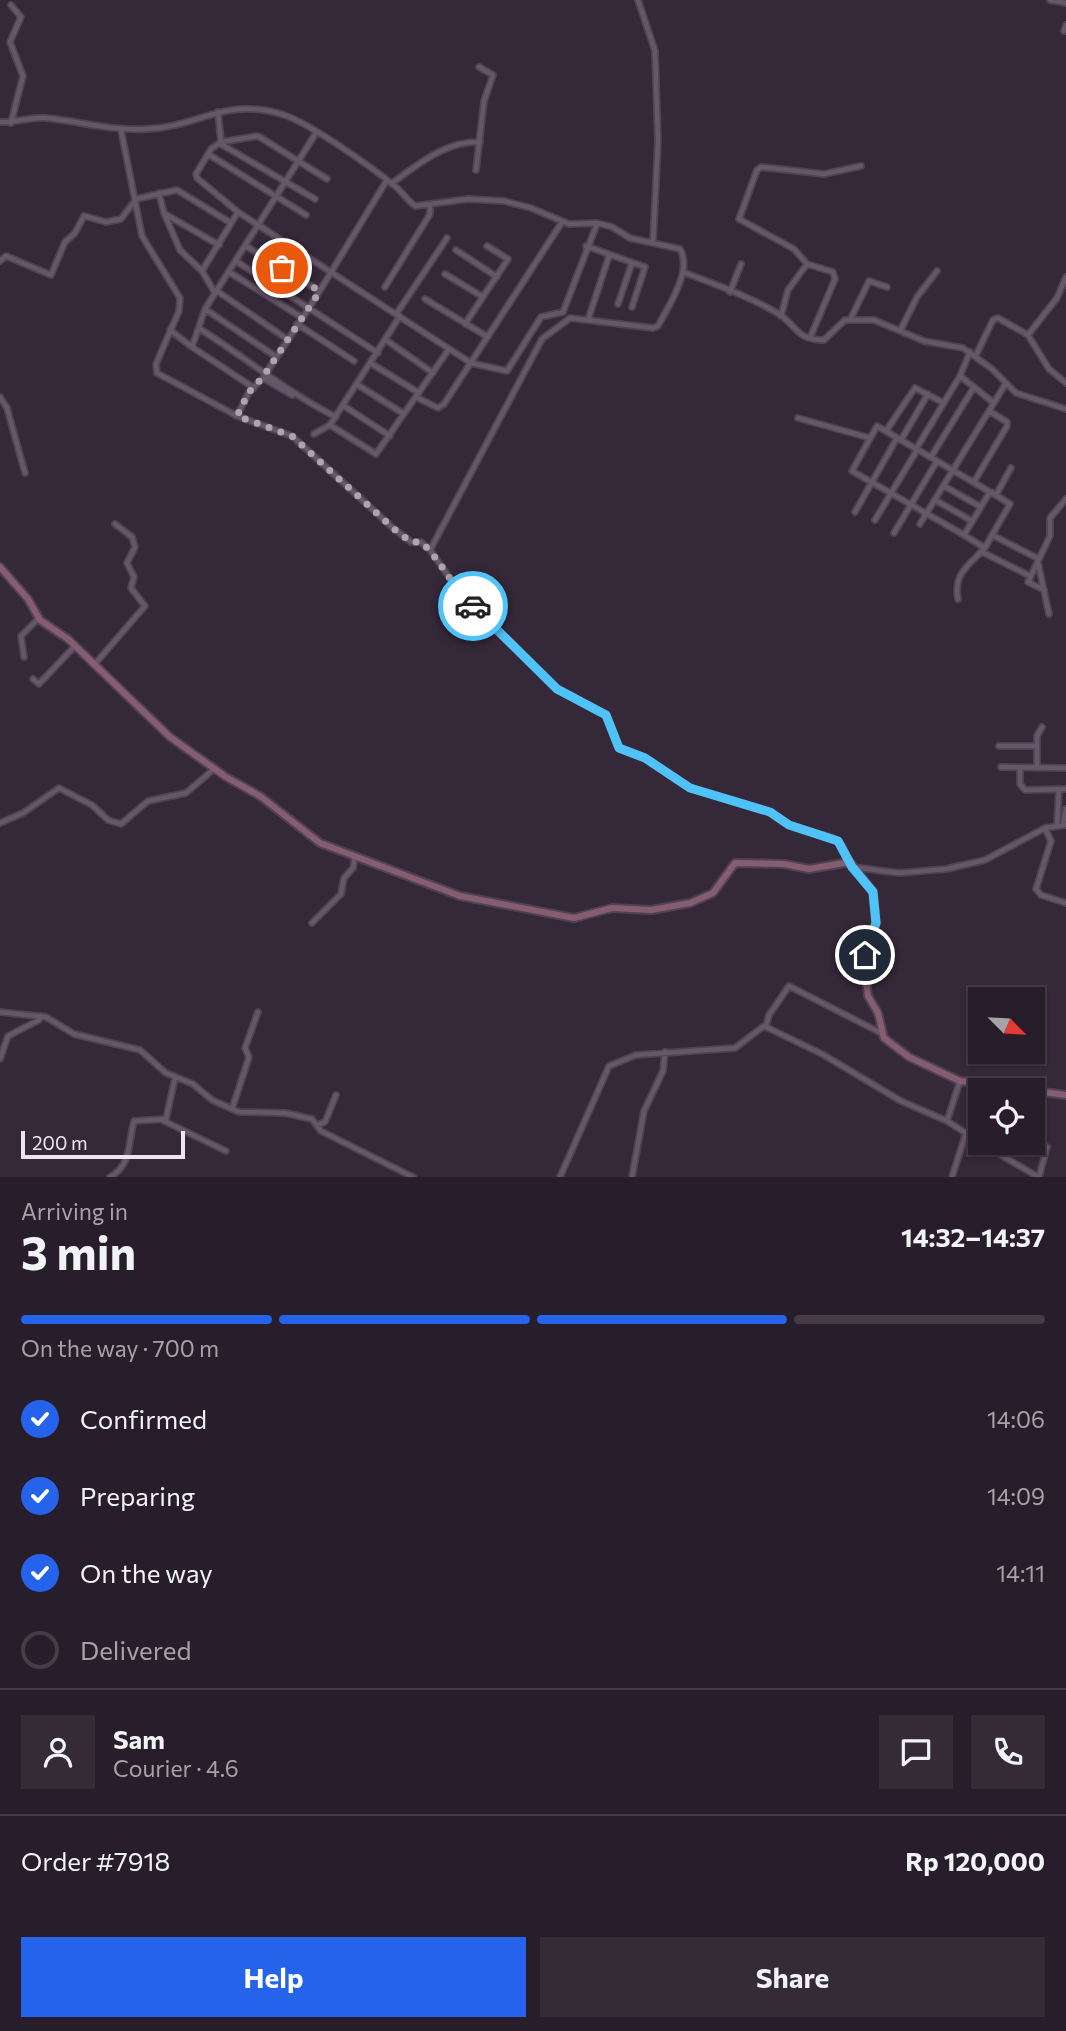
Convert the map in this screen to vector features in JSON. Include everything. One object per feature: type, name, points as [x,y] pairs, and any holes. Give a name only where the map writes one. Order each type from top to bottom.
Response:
[{"type":"street","points":[[638,0],[644,23],[655,45],[658,141],[653,242]]},
{"type":"street","points":[[1050,0],[1066,3]]},
{"type":"street","points":[[11,5],[21,17],[10,42],[23,76],[11,123]]},
{"type":"street","points":[[476,170],[484,101],[493,74],[480,68]]},
{"type":"street","points":[[0,122],[11,123],[46,117],[121,130],[152,129],[242,107],[265,110],[291,118],[316,133],[389,182],[415,206],[486,198],[523,205],[562,222],[580,226],[597,223],[612,227],[631,238],[680,249],[684,261],[682,272],[655,327],[570,318],[542,339],[430,550]]},
{"type":"street","points":[[218,112],[220,142]]},
{"type":"street","points":[[121,130],[142,236],[179,292],[179,311],[156,364],[157,373],[237,416],[292,436],[393,528],[411,542],[421,542],[430,550],[461,594],[551,684],[606,715],[619,748],[645,758],[690,788],[770,812],[789,825],[833,838],[842,846],[851,865],[873,892],[876,923],[864,964],[869,996],[878,1013],[881,1033]]},
{"type":"street","points":[[192,347],[205,309],[316,133]]},
{"type":"street","points":[[327,178],[258,136],[220,142],[208,154],[195,176],[238,212],[471,363],[509,370],[541,317],[565,310],[586,246],[597,223]]},
{"type":"street","points":[[220,142],[315,199]]},
{"type":"street","points":[[237,416],[389,182],[427,158],[460,142],[480,142]]},
{"type":"street","points":[[208,154],[306,215]]},
{"type":"street","points":[[810,338],[835,276],[833,272],[807,264],[794,249],[739,219],[757,170],[761,167],[826,174],[861,166]]},
{"type":"street","points":[[0,261],[6,256],[51,275],[65,242],[75,233],[84,216],[106,222],[121,219],[135,199],[177,190],[231,223]]},
{"type":"street","points":[[159,193],[164,213],[180,250],[202,271],[216,292],[286,339]]},
{"type":"street","points":[[385,286],[430,214],[430,206]]},
{"type":"street","points":[[202,271],[238,212]]},
{"type":"street","points":[[164,213],[219,245]]},
{"type":"street","points":[[372,364],[417,395],[441,407],[562,222]]},
{"type":"street","points":[[314,435],[330,425],[344,406],[447,239]]},
{"type":"street","points":[[246,246],[318,290]]},
{"type":"street","points":[[465,324],[508,259],[488,246]]},
{"type":"street","points":[[586,246],[645,267],[632,307]]},
{"type":"street","points":[[456,250],[497,277]]},
{"type":"street","points":[[588,320],[609,256]]},
{"type":"street","points":[[236,261],[378,354]]},
{"type":"street","points":[[618,304],[632,263]]},
{"type":"street","points":[[730,292],[741,264]]},
{"type":"street","points":[[781,316],[785,296],[807,264]]},
{"type":"street","points":[[900,331],[917,297],[937,271]]},
{"type":"street","points":[[229,272],[301,317]]},
{"type":"street","points":[[682,272],[781,316],[795,330],[810,338],[824,340],[841,323],[851,318],[874,320],[924,341],[947,344],[973,353],[1023,397],[1066,409]]},
{"type":"street","points":[[445,274],[483,298]]},
{"type":"street","points":[[1028,335],[1057,299],[1066,277]]},
{"type":"street","points":[[851,318],[869,281],[887,288]]},
{"type":"street","points":[[425,299],[488,337]]},
{"type":"street","points":[[205,309],[275,356]]},
{"type":"street","points":[[875,520],[996,318],[1028,335],[1049,369],[1066,383]]},
{"type":"street","points":[[297,324],[354,361]]},
{"type":"street","points":[[200,329],[300,399],[336,417]]},
{"type":"street","points":[[170,330],[254,388]]},
{"type":"street","points":[[386,340],[433,373]]},
{"type":"street","points":[[330,425],[373,454],[390,436],[449,349]]},
{"type":"street","points":[[960,376],[994,403]]},
{"type":"street","points":[[920,524],[1006,383]]},
{"type":"street","points":[[358,385],[404,414]]},
{"type":"street","points":[[931,457],[974,387]]},
{"type":"street","points":[[886,431],[914,388],[944,403]]},
{"type":"street","points":[[855,512],[928,394]]},
{"type":"street","points":[[0,397],[7,408],[25,473]]},
{"type":"street","points":[[344,406],[390,436]]},
{"type":"street","points":[[974,483],[1007,426],[1007,422],[989,411]]},
{"type":"street","points":[[798,418],[870,438]]},
{"type":"street","points":[[958,599],[956,588],[964,568],[984,550],[1010,504],[877,426],[852,471],[964,535],[984,550],[1030,576]]},
{"type":"street","points":[[894,533],[937,461]]},
{"type":"street","points":[[996,495],[1011,468]]},
{"type":"street","points":[[944,486],[981,507]]},
{"type":"street","points":[[964,535],[990,492]]},
{"type":"street","points":[[1045,591],[1028,584],[1037,558],[1051,536],[1050,518],[1066,499]]},
{"type":"street","points":[[935,500],[972,521]]},
{"type":"street","points":[[93,666],[145,607],[131,588],[134,577],[127,563],[135,547],[132,537],[116,524]]},
{"type":"street","points":[[992,535],[1037,558],[1049,614]]},
{"type":"street","points":[[0,567],[28,599],[39,618],[75,647],[170,737],[214,769],[260,796],[320,843],[460,896],[574,918],[612,908],[651,909],[690,903],[713,893],[734,863],[784,864],[809,869],[851,865],[899,873],[946,869],[985,860],[1045,828],[1062,825]]},
{"type":"street","points":[[24,657],[21,636],[39,618]]},
{"type":"street","points":[[33,679],[39,684],[75,647]]},
{"type":"street","points":[[1037,768],[1037,736],[1042,727]]},
{"type":"street","points":[[999,746],[1037,746]]},
{"type":"street","points":[[1001,767],[1066,768]]},
{"type":"street","points":[[1020,768],[1020,784],[1025,790],[1066,789]]},
{"type":"street","points":[[0,823],[23,813],[59,788],[92,805],[108,820],[121,824],[148,802],[186,793],[214,769]]},
{"type":"street","points":[[1059,789],[1062,825]]},
{"type":"street","points":[[1062,825],[1066,809]]},
{"type":"street","points":[[1045,828],[1051,841],[1036,889],[1041,895],[1065,901]]},
{"type":"street","points":[[312,923],[341,895],[344,878],[353,868],[355,856]]},
{"type":"street","points":[[560,1177],[609,1066],[626,1057],[735,1048],[766,1026],[769,1015],[789,986],[881,1033],[909,1057],[960,1081],[1066,1095]]},
{"type":"street","points":[[0,1012],[41,1016],[74,1034],[140,1051],[175,1078],[193,1084],[212,1100],[232,1110],[308,1117],[321,1131],[413,1177]]},
{"type":"street","points":[[232,1110],[249,1057],[245,1048],[258,1012]]},
{"type":"street","points":[[0,1059],[8,1036],[39,1020],[41,1016]]},
{"type":"street","points":[[766,1026],[822,1054],[901,1101],[947,1121],[966,1133],[951,1177]]},
{"type":"street","points":[[632,1177],[644,1111],[663,1072],[665,1052]]},
{"type":"street","points":[[164,1121],[175,1078]]},
{"type":"street","points":[[947,1121],[960,1081]]},
{"type":"street","points":[[317,1125],[325,1122],[336,1095]]},
{"type":"street","points":[[110,1177],[118,1171],[130,1151],[134,1121],[164,1121],[226,1151]]},
{"type":"street","points":[[1002,1155],[1038,1177],[1047,1147]]},
{"type":"way so far","points":[[282,268],[318,290],[316,297],[307,306],[263,377],[249,392],[237,416],[285,432],[302,443],[393,528],[411,542],[421,542],[430,550],[449,579],[473,606]]},
{"type":"route","points":[[473,606],[557,689],[606,715],[619,748],[645,758],[690,788],[770,812],[789,825],[838,841],[856,873],[873,892],[877,916],[865,955]]}]
